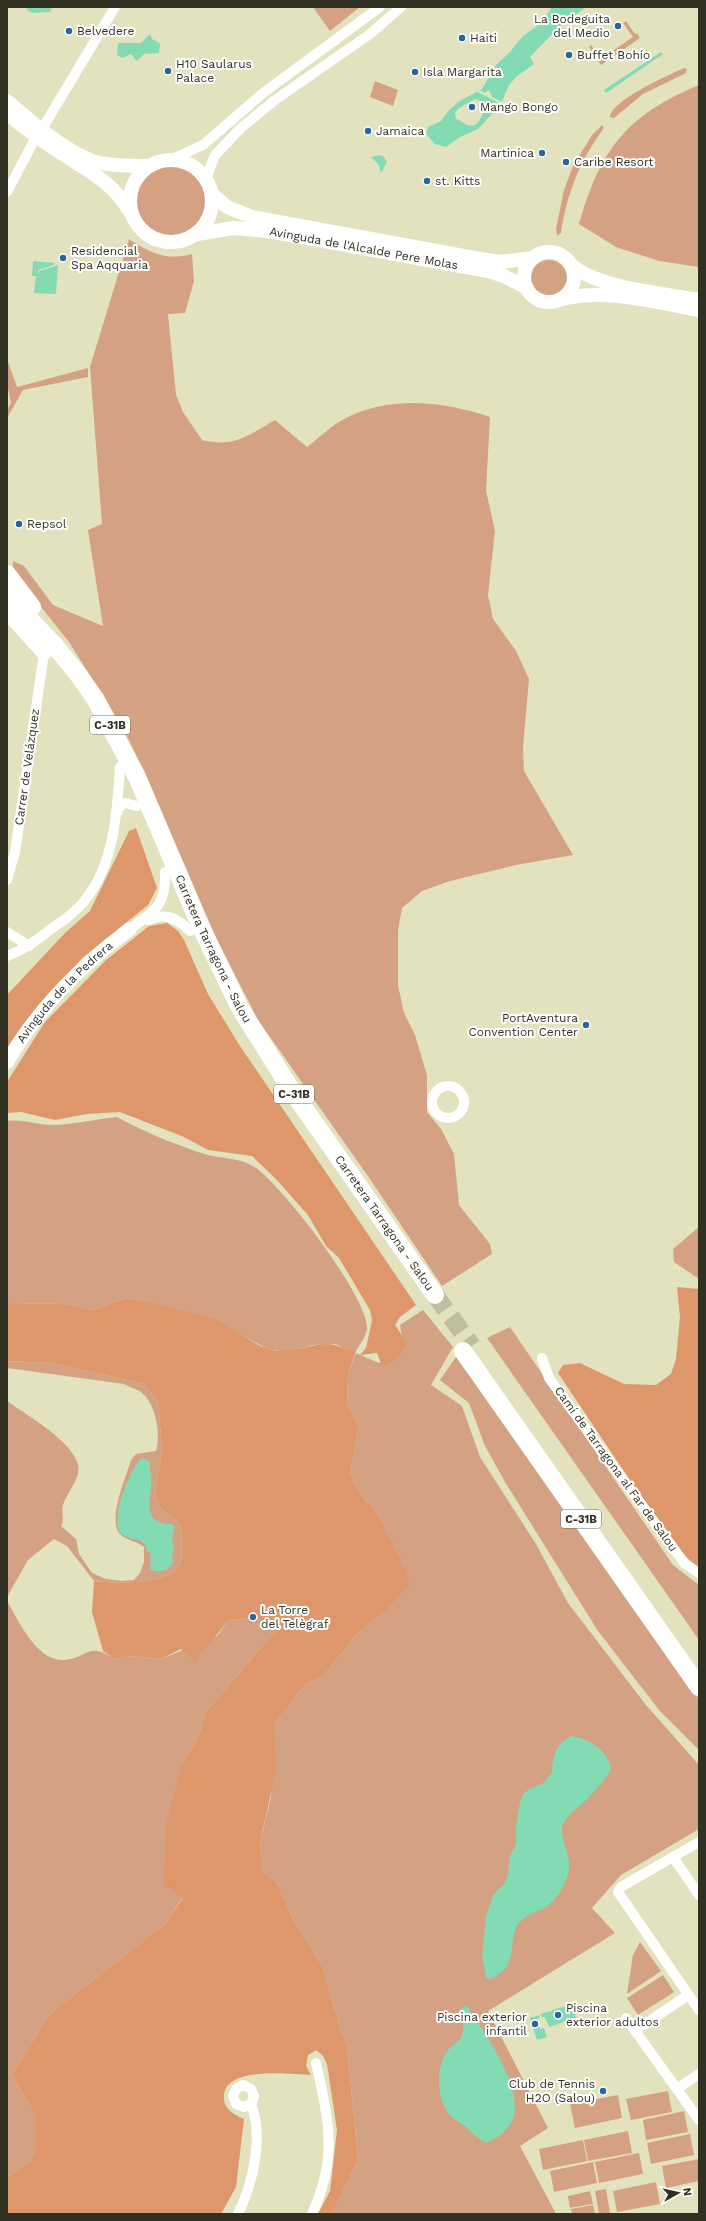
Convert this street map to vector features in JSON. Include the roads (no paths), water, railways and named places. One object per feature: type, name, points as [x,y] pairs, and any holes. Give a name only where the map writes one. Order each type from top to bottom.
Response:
[{"type":"highway","points":[[7,574],[84,674],[96,700]]},
{"type":"highway","name":"Carretera Tarragona - Salou","points":[[7,595],[55,646],[96,700],[137,778],[200,925],[240,1008],[292,1092],[431,1297],[279,1091],[222,999],[190,931],[120,767],[94,719],[74,689],[44,653]]},
{"type":"highway","name":"C-31B","points":[[699,1668],[467,1349],[699,1687]]},
{"type":"main road","name":"Carretera Tarragona - Salou","points":[[7,612],[44,653]]},
{"type":"street","points":[[7,192],[39,133],[115,7]]},
{"type":"street","points":[[7,101],[39,133],[94,161],[111,165],[149,166],[170,160],[204,145],[263,93],[380,7]]},
{"type":"street","points":[[206,179],[209,166],[215,155],[241,128],[275,100],[370,34],[401,7]]},
{"type":"street","points":[[7,113],[39,133],[102,178],[119,195],[144,233],[161,242],[180,242],[197,234],[205,224],[211,213],[212,194],[206,179],[198,169],[186,162],[170,160]]},
{"type":"street","points":[[133,218],[130,201],[131,189],[136,178],[149,166]]},
{"type":"street","name":"Avinguda de l'Alcalde Pere Molas","points":[[212,194],[232,210],[268,221],[501,262],[533,258]]},
{"type":"street","name":"Avinguda de l'Alcalde Pere Molas","points":[[197,234],[234,228],[269,231],[488,271],[504,276],[526,288]]},
{"type":"street","points":[[699,300],[610,284],[590,278],[571,265],[564,257],[552,252],[544,253],[533,258],[525,270],[524,279],[526,288],[532,296],[541,301],[551,302],[587,294],[604,294],[699,310]]},
{"type":"street","points":[[560,299],[566,296],[573,284],[573,272],[571,265]]},
{"type":"street","name":"Carrer de Velázquez","points":[[7,880],[14,852],[44,653]]},
{"type":"street","points":[[7,956],[29,946],[78,908],[92,890],[106,859],[117,813],[120,767]]},
{"type":"street","points":[[117,813],[120,806],[125,803],[137,806]]},
{"type":"street","name":"Avinguda de la Pedrera","points":[[7,1062],[32,1024],[63,989],[96,957],[155,910],[160,904],[164,896],[165,872]]},
{"type":"street","name":"Avinguda de la Pedrera","points":[[130,929],[153,918],[166,916],[178,920],[190,931]]},
{"type":"street","points":[[7,932],[29,946]]},
{"type":"street","name":"Camí de Tarragona al Far de Salou","points":[[542,1358],[549,1378],[661,1532],[685,1564],[699,1573]]},
{"type":"street","points":[[699,1842],[618,1892],[699,2010]]},
{"type":"street","points":[[673,1857],[699,1895]]},
{"type":"street","points":[[635,2031],[688,1995]]},
{"type":"street","points":[[626,2018],[699,2120]]},
{"type":"street","points":[[312,2214],[323,2190],[329,2160],[329,2130],[326,2108],[316,2064]]},
{"type":"street","points":[[677,2089],[699,2074]]},
{"type":"street","points":[[238,2214],[244,2202],[254,2164],[256,2129],[255,2114],[251,2104]]},
{"type":"tunnel","points":[[435,1295],[472,1346]]},
{"type":"place","name":"La Bodeguita del Medio","points":[[618,26]]},
{"type":"place","name":"Belvedere","points":[[69,31]]},
{"type":"place","name":"Haiti","points":[[462,38]]},
{"type":"place","name":"Buffet Bohío","points":[[569,55]]},
{"type":"place","name":"H10 Saularus Palace","points":[[168,71]]},
{"type":"place","name":"Isla Margarita","points":[[415,72]]},
{"type":"place","name":"Mango Bongo","points":[[472,107]]},
{"type":"place","name":"Jamaica","points":[[368,131]]},
{"type":"place","name":"Martinica","points":[[542,153]]},
{"type":"place","name":"Caribe Resort","points":[[566,162]]},
{"type":"place","name":"st. Kitts","points":[[427,181]]},
{"type":"place","name":"Residencial Spa Aqquaria","points":[[63,258]]},
{"type":"place","name":"Repsol","points":[[19,524]]},
{"type":"place","name":"PortAventura Convention Center","points":[[586,1025]]},
{"type":"place","name":"La Torre del Telègraf","points":[[253,1617]]},
{"type":"place","name":"Piscina exterior adultos","points":[[558,2015]]},
{"type":"place","name":"Piscina exterior infantil","points":[[535,2024]]},
{"type":"place","name":"Club de Tennis H2O (Salou)","points":[[603,2091]]}]
